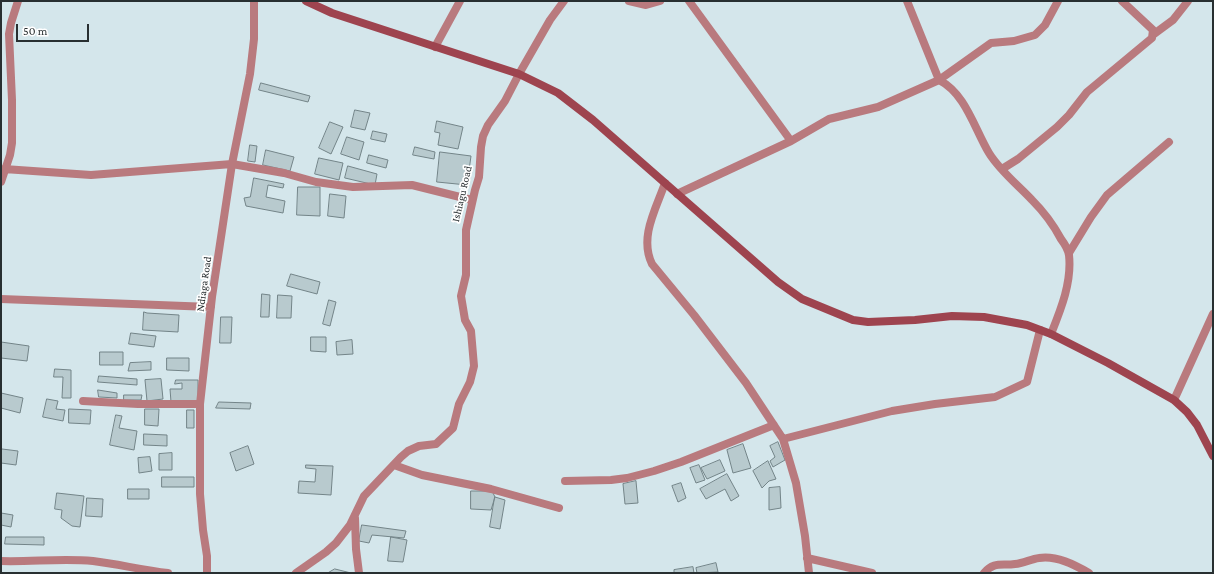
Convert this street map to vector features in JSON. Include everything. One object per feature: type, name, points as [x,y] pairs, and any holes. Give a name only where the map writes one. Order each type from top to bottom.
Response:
[{"type":"main road","points":[[306,1],[332,13],[519,74],[558,94],[575,106],[678,194],[778,282],[802,299],[852,320],[868,322],[915,320],[952,316],[984,317],[1027,325],[1051,334],[1114,366],[1174,400],[1187,412],[1197,425],[1213,456]]},
{"type":"street","points":[[1,182],[4,169],[10,155],[12,143],[9,34],[18,1]]},
{"type":"street","name":"Ndiaga Road","points":[[207,573],[207,556],[200,494],[200,404],[211,307],[232,164],[250,74],[254,39],[254,1]]},
{"type":"street","points":[[435,47],[460,1]]},
{"type":"street","name":"Ishiagu Road","points":[[296,573],[336,543],[350,525],[364,496],[408,451],[419,446],[436,444],[453,428],[459,404],[473,373],[471,331],[465,320],[461,296],[466,275],[466,230],[472,200],[479,177],[481,147],[488,125],[505,101],[550,20],[564,1]]},
{"type":"street","points":[[629,1],[646,5],[660,1]]},
{"type":"street","points":[[689,1],[791,141]]},
{"type":"street","points":[[907,1],[939,80],[947,84],[957,94],[990,155],[1043,211],[1054,226],[1069,253]]},
{"type":"street","points":[[678,194],[791,141],[829,119],[878,107],[939,80],[991,43],[1014,41],[1035,35],[1045,26],[1058,1]]},
{"type":"street","points":[[1122,1],[1153,30],[1154,34]]},
{"type":"street","points":[[1002,169],[1018,159],[1057,127],[1087,92],[1152,38],[1154,34],[1173,20],[1188,1]]},
{"type":"street","points":[[1051,334],[1062,307],[1066,290],[1069,253],[1091,217],[1107,195],[1169,142]]},
{"type":"street","points":[[4,169],[91,175],[232,164],[284,173],[316,182],[353,187],[412,184],[472,200]]},
{"type":"street","points":[[664,183],[649,226],[647,248],[648,257],[746,383],[783,439],[796,483],[805,536],[809,573]]},
{"type":"street","points":[[1,298],[211,307]]},
{"type":"street","points":[[1174,400],[1213,314]]},
{"type":"street","points":[[783,439],[892,411],[995,397],[1027,382],[1040,330]]},
{"type":"street","points":[[83,401],[138,404],[200,404]]},
{"type":"street","points":[[566,481],[611,480],[640,475],[681,462],[774,425]]},
{"type":"street","points":[[394,465],[422,475],[491,489],[559,508]]},
{"type":"street","points":[[355,514],[358,573]]},
{"type":"street","points":[[984,573],[991,566],[1015,564],[1044,557],[1063,561],[1089,573]]},
{"type":"street","points":[[807,558],[872,573]]},
{"type":"street","points":[[1,561],[62,559],[93,561],[138,570],[168,573]]},
{"type":"building","points":[[261,83],[310,96],[308,102],[259,90]]},
{"type":"building","points":[[355,110],[370,113],[365,130],[351,127]]},
{"type":"building","points":[[437,121],[463,127],[458,149],[438,145],[440,133],[435,132]]},
{"type":"building","points":[[330,122],[343,127],[331,154],[319,148]]},
{"type":"building","points":[[373,131],[387,134],[385,142],[371,139]]},
{"type":"building","points":[[347,137],[364,142],[359,160],[341,154]]},
{"type":"building","points":[[250,145],[257,146],[255,162],[248,161]]},
{"type":"building","points":[[415,147],[435,152],[434,159],[413,155]]},
{"type":"building","points":[[266,150],[294,157],[290,171],[263,165]]},
{"type":"building","points":[[440,152],[471,156],[467,185],[437,182]]},
{"type":"building","points":[[369,155],[388,160],[386,168],[367,163]]},
{"type":"building","points":[[319,158],[343,163],[339,180],[315,174]]},
{"type":"building","points":[[348,166],[377,174],[375,185],[345,178]]},
{"type":"building","points":[[254,178],[284,184],[283,188],[268,185],[266,197],[285,201],[283,213],[246,206],[244,198],[250,197]]},
{"type":"building","points":[[298,187],[320,187],[320,216],[297,215]]},
{"type":"building","points":[[330,194],[346,196],[344,218],[328,216]]},
{"type":"building","points":[[291,274],[320,282],[317,294],[287,286]]},
{"type":"building","points":[[262,294],[270,295],[269,317],[261,317]]},
{"type":"building","points":[[278,295],[292,296],[291,318],[277,318]]},
{"type":"building","points":[[329,300],[336,302],[330,326],[323,324]]},
{"type":"building","points":[[144,312],[179,315],[178,332],[143,330]]},
{"type":"building","points":[[221,317],[232,317],[231,343],[220,343]]},
{"type":"building","points":[[131,333],[156,336],[154,347],[129,344]]},
{"type":"building","points":[[311,337],[326,337],[326,352],[311,351]]},
{"type":"building","points":[[352,340],[353,354],[337,355],[336,342]]},
{"type":"building","points":[[1,342],[29,346],[27,361],[1,358]]},
{"type":"building","points":[[100,352],[123,352],[123,365],[100,365]]},
{"type":"building","points":[[167,358],[189,358],[189,371],[167,370]]},
{"type":"building","points":[[151,362],[151,370],[128,371],[130,363]]},
{"type":"building","points":[[55,369],[71,370],[71,398],[62,398],[63,377],[54,377]]},
{"type":"building","points":[[99,376],[137,379],[137,385],[98,382]]},
{"type":"building","points":[[161,379],[163,399],[147,401],[145,380]]},
{"type":"building","points":[[176,380],[198,380],[198,402],[171,402],[170,389],[182,389],[182,383],[175,384]]},
{"type":"building","points":[[98,390],[117,393],[117,398],[99,397]]},
{"type":"building","points":[[1,393],[23,398],[20,413],[1,408]]},
{"type":"building","points":[[124,395],[142,395],[141,400],[124,400]]},
{"type":"building","points":[[47,399],[58,401],[56,409],[65,410],[63,421],[43,417]]},
{"type":"building","points":[[219,402],[251,403],[250,409],[216,408]]},
{"type":"building","points":[[69,409],[91,410],[90,424],[69,423]]},
{"type":"building","points":[[145,409],[159,409],[158,426],[145,425]]},
{"type":"building","points":[[187,410],[194,410],[194,428],[187,428]]},
{"type":"building","points":[[116,415],[122,416],[119,428],[137,431],[134,450],[110,445]]},
{"type":"building","points":[[144,434],[167,435],[167,446],[144,445]]},
{"type":"building","points":[[778,442],[785,460],[773,467],[770,461],[775,457],[770,446]]},
{"type":"building","points":[[743,444],[751,468],[733,473],[727,450]]},
{"type":"building","points":[[248,446],[254,464],[236,471],[230,453]]},
{"type":"building","points":[[2,449],[18,451],[16,465],[1,463]]},
{"type":"building","points":[[172,453],[172,470],[159,470],[159,454]]},
{"type":"building","points":[[150,457],[152,471],[139,473],[138,458]]},
{"type":"building","points":[[720,460],[725,471],[707,479],[701,468]]},
{"type":"building","points":[[768,461],[776,479],[769,481],[762,488],[753,471]]},
{"type":"building","points":[[306,465],[333,466],[331,495],[298,493],[299,481],[315,482],[316,469],[306,468]]},
{"type":"building","points":[[699,465],[705,480],[696,483],[690,468]]},
{"type":"building","points":[[727,474],[739,496],[731,501],[725,489],[706,499],[700,489]]},
{"type":"building","points":[[162,477],[194,477],[194,487],[162,487]]},
{"type":"building","points":[[636,481],[638,503],[625,504],[623,484]]},
{"type":"building","points":[[681,483],[686,498],[678,502],[672,486]]},
{"type":"building","points":[[780,487],[781,508],[769,510],[769,488]]},
{"type":"building","points":[[128,489],[149,489],[149,499],[128,499]]},
{"type":"building","points":[[471,491],[492,491],[495,497],[491,510],[471,509]]},
{"type":"building","points":[[57,493],[84,496],[80,527],[72,526],[61,518],[62,510],[55,509]]},
{"type":"building","points":[[495,497],[505,500],[500,529],[490,527]]},
{"type":"building","points":[[87,498],[103,499],[102,517],[86,516]]},
{"type":"building","points":[[1,513],[13,515],[11,527],[1,525]]},
{"type":"building","points":[[362,525],[406,531],[404,538],[372,535],[369,543],[359,541]]},
{"type":"building","points":[[6,537],[44,537],[44,545],[5,544]]},
{"type":"building","points":[[391,537],[407,540],[403,562],[388,561]]},
{"type":"building","points":[[716,563],[718,572],[697,573],[696,568]]},
{"type":"building","points":[[693,567],[694,573],[674,573],[674,570]]},
{"type":"building","points":[[335,569],[351,573],[328,573]]}]
